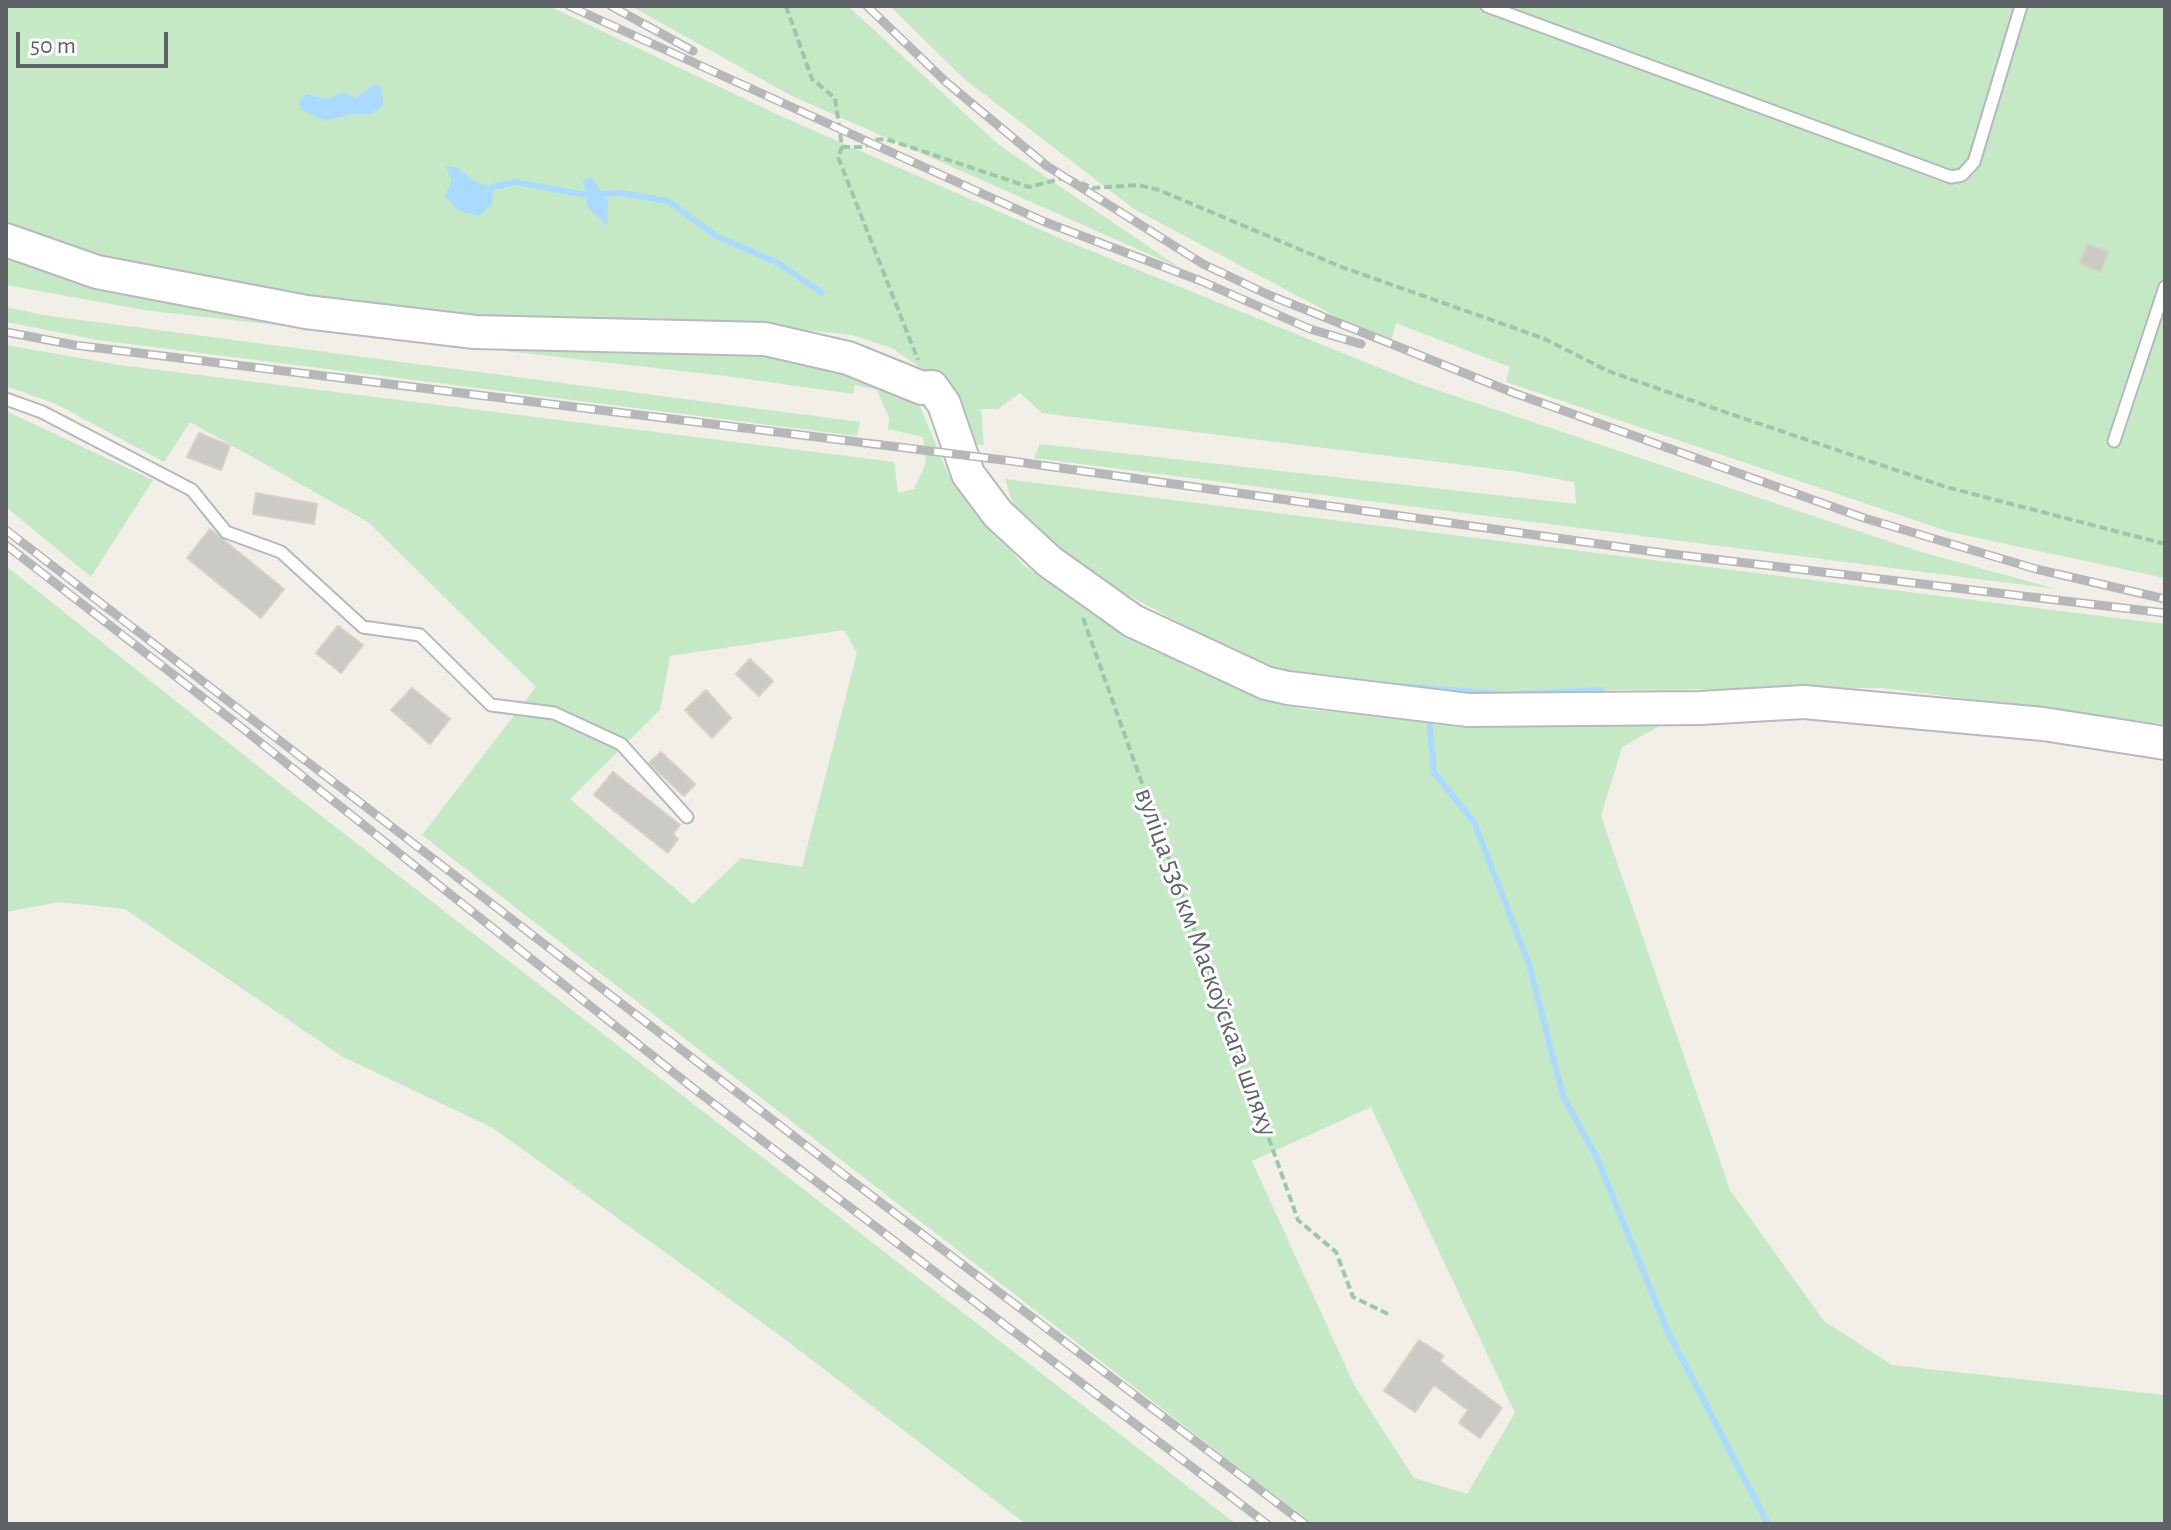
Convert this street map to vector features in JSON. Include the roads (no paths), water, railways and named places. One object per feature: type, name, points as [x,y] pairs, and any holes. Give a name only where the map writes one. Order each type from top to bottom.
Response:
[{"type":"street","points":[[6,240],[97,272],[306,312],[475,332],[765,339],[848,358],[922,388],[932,387],[944,404],[968,474],[998,514],[1067,574],[1133,621],[1266,683],[1468,710],[1700,708],[1804,702],[2043,724],[2165,743]]},
{"type":"lane","points":[[1487,6],[1951,177],[1962,175],[1974,162],[2021,6]]},
{"type":"lane","points":[[2114,441],[2165,287]]},
{"type":"lane","points":[[6,399],[42,412],[192,490],[226,532],[281,552],[363,627],[420,635],[491,705],[554,713],[621,744],[687,817]]},
{"type":"water","points":[[373,85],[382,86],[383,106],[369,115],[352,114],[326,121],[301,110],[299,101],[307,94],[329,99],[342,92],[355,98]]},
{"type":"water","points":[[445,166],[458,168],[476,182],[493,187],[492,204],[479,216],[459,211],[445,196],[452,180]]},
{"type":"water","points":[[591,177],[608,201],[607,225],[588,208],[583,180]]},
{"type":"waterway","points":[[493,187],[515,182],[586,195],[620,193],[668,201],[716,236],[778,263],[822,293]]},
{"type":"waterway","points":[[1400,686],[1501,694]]},
{"type":"waterway","points":[[1512,694],[1601,690]]},
{"type":"waterway","points":[[1429,718],[1434,773],[1474,822],[1529,964],[1563,1096],[1597,1158],[1668,1332],[1768,1524]]},
{"type":"railway","points":[[569,6],[1045,222],[1201,281],[1310,329],[1361,344]]},
{"type":"railway","points":[[611,6],[693,51]]},
{"type":"railway","points":[[867,6],[946,82],[1047,166],[1203,264],[1269,295],[1514,393],[1864,518],[2036,569],[2165,599]]},
{"type":"railway","points":[[6,332],[74,345],[1011,461],[1663,553],[2165,613]]},
{"type":"railway","points":[[6,530],[843,1174],[1305,1524]]},
{"type":"railway","points":[[6,545],[241,727],[693,1088],[1267,1524]]}]
